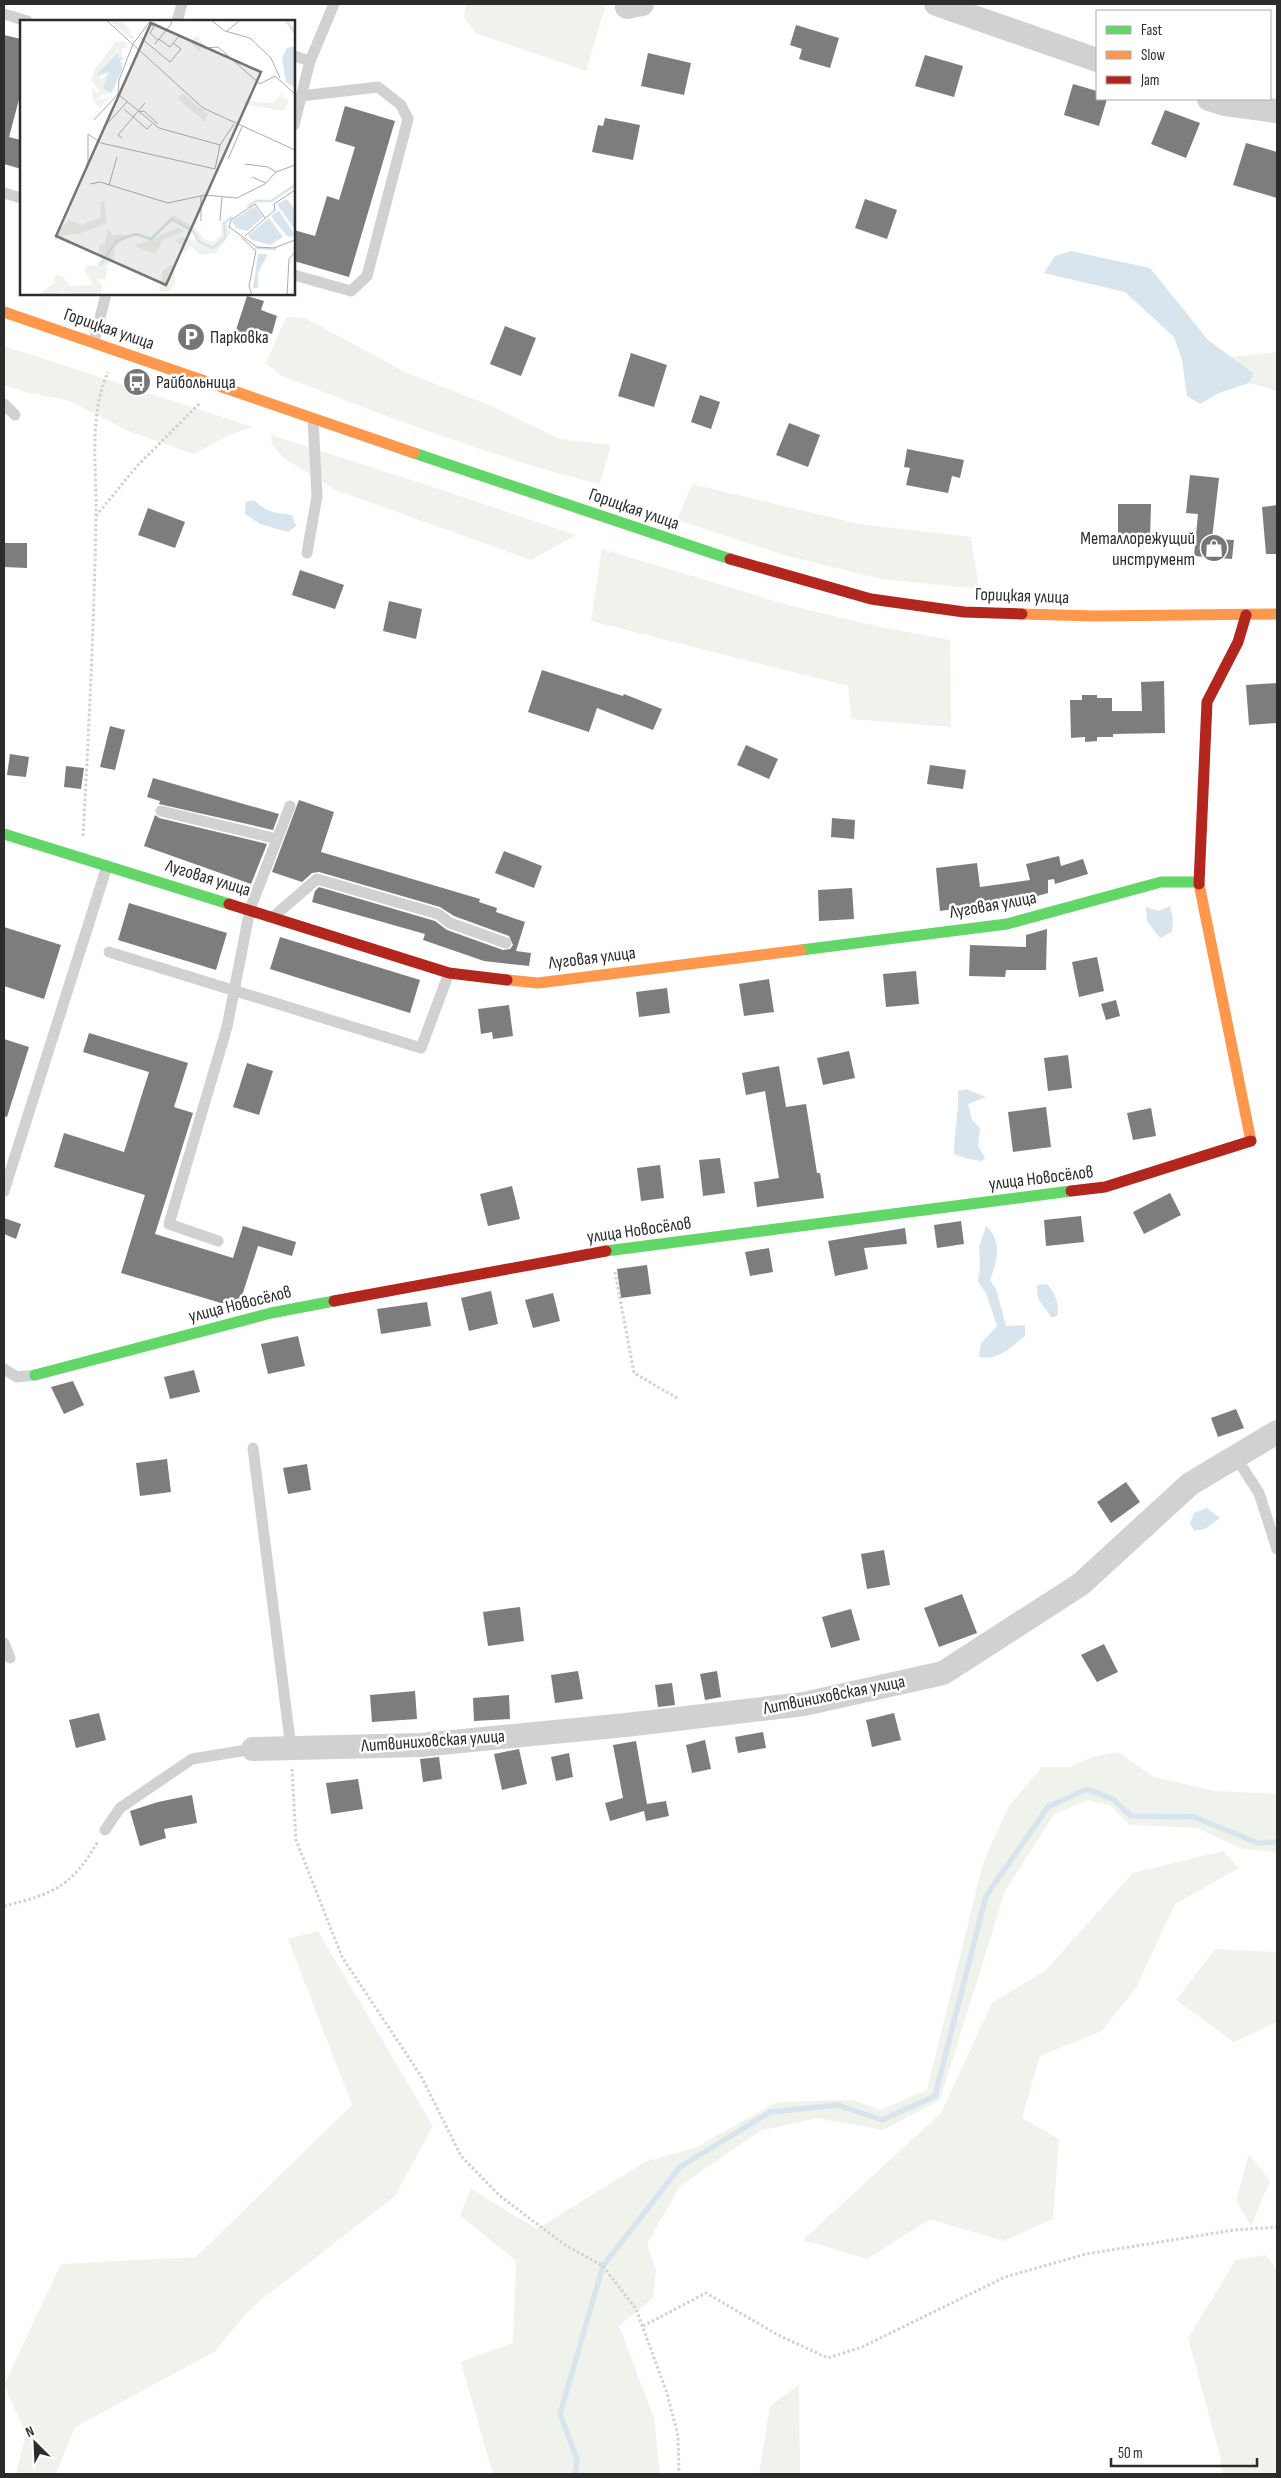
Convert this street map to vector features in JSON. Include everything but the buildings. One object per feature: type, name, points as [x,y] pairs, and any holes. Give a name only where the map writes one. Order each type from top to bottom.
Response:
[{"type":"street","points":[[936,4],[1096,60]]},
{"type":"street","points":[[1212,100],[1225,104],[1277,111]]},
{"type":"street","name":"Горицкая улица","points":[[4,312],[741,563],[872,598],[964,612],[1095,616],[1277,614]]},
{"type":"street","points":[[1199,882],[1207,702],[1238,642],[1246,615]]},
{"type":"street","name":"Луговая улица","points":[[4,834],[449,973],[538,983],[1006,924],[1161,882],[1199,882]]},
{"type":"street","name":"улица Новосёлов","points":[[34,1375],[271,1313],[611,1250],[1105,1187],[1252,1141],[1199,882]]},
{"type":"street","name":"Литвиниховская улица","points":[[253,1749],[421,1745],[676,1719],[804,1704],[943,1673],[1080,1584],[1190,1484],[1277,1432]]},
{"type":"lane","points":[[177,20],[182,4]]},
{"type":"lane","points":[[295,121],[310,61],[334,4]]},
{"type":"lane","points":[[4,14],[24,20]]},
{"type":"lane","points":[[295,56],[310,61]]},
{"type":"lane","points":[[295,275],[351,291],[367,276],[408,119],[401,105],[378,87],[301,96]]},
{"type":"lane","points":[[4,193],[20,198]]},
{"type":"lane","points":[[94,342],[106,295]]},
{"type":"lane","points":[[4,404],[15,415]]},
{"type":"lane","points":[[307,554],[317,496],[312,418]]},
{"type":"lane","points":[[218,1241],[169,1224],[227,1027],[250,910],[290,806]]},
{"type":"lane","points":[[161,811],[277,839]]},
{"type":"lane","points":[[4,1191],[107,866]]},
{"type":"lane","points":[[273,917],[317,879],[438,914],[450,923],[506,943]]},
{"type":"lane","points":[[109,952],[421,1048],[449,973]]},
{"type":"lane","points":[[4,1369],[17,1377],[34,1375]]},
{"type":"lane","points":[[253,1448],[291,1748]]},
{"type":"lane","points":[[1235,1456],[1259,1493],[1277,1549]]},
{"type":"lane","points":[[4,1643],[10,1658]]},
{"type":"lane","points":[[105,1830],[120,1808],[192,1759],[253,1749]]},
{"type":"path","points":[[82,858],[89,734],[96,517],[95,422],[100,391],[118,351]]},
{"type":"path","points":[[96,517],[137,466],[219,386]]},
{"type":"path","points":[[611,1250],[634,1373],[677,1398]]},
{"type":"path","points":[[291,1748],[296,1840],[342,1957],[420,2076],[461,2156],[500,2196],[565,2245],[603,2266],[636,2309],[667,2393],[676,2428],[679,2474]]},
{"type":"path","points":[[4,1906],[60,1888],[84,1866],[105,1830]]},
{"type":"path","points":[[643,2326],[706,2293],[778,2335],[828,2358],[862,2348],[1005,2277],[1086,2254],[1234,2230],[1277,2228]]},
{"type":"shaded area","points":[[466,4],[606,4],[586,71],[475,33],[464,17]]},
{"type":"shaded area","points":[[1071,251],[1150,268],[1208,340],[1253,373],[1249,383],[1219,393],[1200,404],[1187,396],[1182,360],[1174,337],[1125,292],[1044,273],[1055,256]]},
{"type":"shaded area","points":[[286,317],[305,318],[405,372],[489,405],[560,439],[611,445],[600,484],[478,448],[280,375],[266,363]]},
{"type":"shaded area","points":[[4,346],[253,427],[231,434],[194,454],[128,431],[70,401],[26,392],[4,385]]},
{"type":"shaded area","points":[[1277,352],[1277,391],[1249,383],[1252,373],[1231,357]]},
{"type":"shaded area","points":[[271,435],[576,535],[531,560],[336,490],[284,458],[272,445]]},
{"type":"shaded area","points":[[692,484],[859,524],[971,537],[979,589],[881,579],[784,555],[677,520]]},
{"type":"shaded area","points":[[254,500],[276,513],[292,515],[296,526],[288,532],[260,524],[245,514],[246,502]]},
{"type":"shaded area","points":[[602,549],[788,605],[880,627],[950,640],[951,727],[851,719],[848,686],[591,621]]},
{"type":"shaded area","points":[[1170,906],[1173,920],[1172,932],[1160,938],[1147,921],[1146,907],[1159,911]]},
{"type":"shaded area","points":[[966,1089],[986,1097],[968,1104],[972,1120],[980,1128],[978,1146],[985,1158],[982,1161],[954,1154],[958,1091]]},
{"type":"shaded area","points":[[986,1226],[995,1238],[997,1245],[995,1266],[990,1280],[996,1289],[1006,1326],[1025,1325],[1025,1336],[1004,1352],[986,1358],[979,1357],[981,1343],[997,1326],[986,1293],[978,1282],[980,1266],[979,1247]]},
{"type":"shaded area","points":[[1047,1284],[1056,1298],[1058,1306],[1058,1315],[1052,1318],[1038,1299],[1037,1285]]},
{"type":"shaded area","points":[[1207,1508],[1220,1518],[1205,1529],[1194,1531],[1190,1523],[1194,1513]]},
{"type":"shaded area","points":[[1118,1752],[1154,1777],[1215,1791],[1277,1794],[1277,1852],[1242,1849],[1197,1828],[1130,1825],[1109,1805],[1088,1800],[1054,1814],[1005,1891],[940,2100],[883,2130],[817,2118],[760,2131],[680,2186],[647,2244],[656,2270],[653,2298],[619,2326],[654,2418],[660,2474],[493,2474],[461,2362],[513,2343],[516,2261],[460,2215],[471,2189],[537,2229],[645,2162],[697,2147],[777,2102],[852,2100],[880,2110],[927,2090],[983,1863],[1009,1806],[1042,1767],[1071,1767],[1092,1757]]},
{"type":"shaded area","points":[[1223,1851],[1239,1868],[1175,1904],[1137,1986],[1102,2031],[1040,2056],[1022,2118],[1059,2139],[1053,2219],[1003,2241],[930,2219],[867,2259],[803,2240],[941,2113],[992,2003],[1045,1971],[1133,1873]]},
{"type":"shaded area","points":[[318,1931],[433,2126],[395,2196],[252,2307],[214,2352],[75,2427],[56,2474],[16,2474],[26,2434],[4,2385],[61,2264],[196,2257],[352,2105],[288,1939]]},
{"type":"shaded area","points":[[1215,1949],[1277,1952],[1277,2022],[1234,2042],[1176,2000]]},
{"type":"shaded area","points":[[1249,2154],[1270,2181],[1251,2226],[1236,2201]]},
{"type":"shaded area","points":[[1266,2255],[1277,2270],[1277,2474],[1223,2474],[1219,2452],[1188,2338],[1236,2260]]},
{"type":"shaded area","points":[[799,2385],[800,2474],[759,2474],[770,2406]]},
{"type":"waterway","points":[[575,2474],[577,2459],[560,2414],[603,2266],[680,2167],[770,2112],[838,2105],[882,2120],[935,2096],[986,1896],[1048,1807],[1087,1789],[1113,1799],[1131,1816],[1194,1817],[1258,1843],[1277,1842]]},
{"type":"traffic: fast","points":[[414,453],[730,559]]},
{"type":"traffic: fast","points":[[4,834],[229,904]]},
{"type":"traffic: fast","points":[[801,950],[1007,924],[1161,882],[1199,882]]},
{"type":"traffic: fast","points":[[606,1251],[1071,1191]]},
{"type":"traffic: fast","points":[[35,1375],[271,1313],[334,1301]]},
{"type":"traffic: slow","points":[[4,312],[414,453]]},
{"type":"traffic: slow","points":[[1022,614],[1095,616],[1277,614]]},
{"type":"traffic: slow","points":[[1199,884],[1251,1141]]},
{"type":"traffic: slow","points":[[507,980],[538,983],[801,950]]},
{"type":"traffic: jam","points":[[730,559],[871,599],[964,612],[1022,614]]},
{"type":"traffic: jam","points":[[1199,884],[1207,702],[1238,642],[1246,615]]},
{"type":"traffic: jam","points":[[229,904],[449,973],[507,980]]},
{"type":"traffic: jam","points":[[1071,1191],[1105,1187],[1251,1141]]},
{"type":"traffic: jam","points":[[334,1301],[606,1251]]},
{"type":"place","name":"Парковка","points":[[191,337]]},
{"type":"place","name":"Райбольница","points":[[137,382]]},
{"type":"place","name":"Металлорежущий инструмент","points":[[1214,548]]}]
